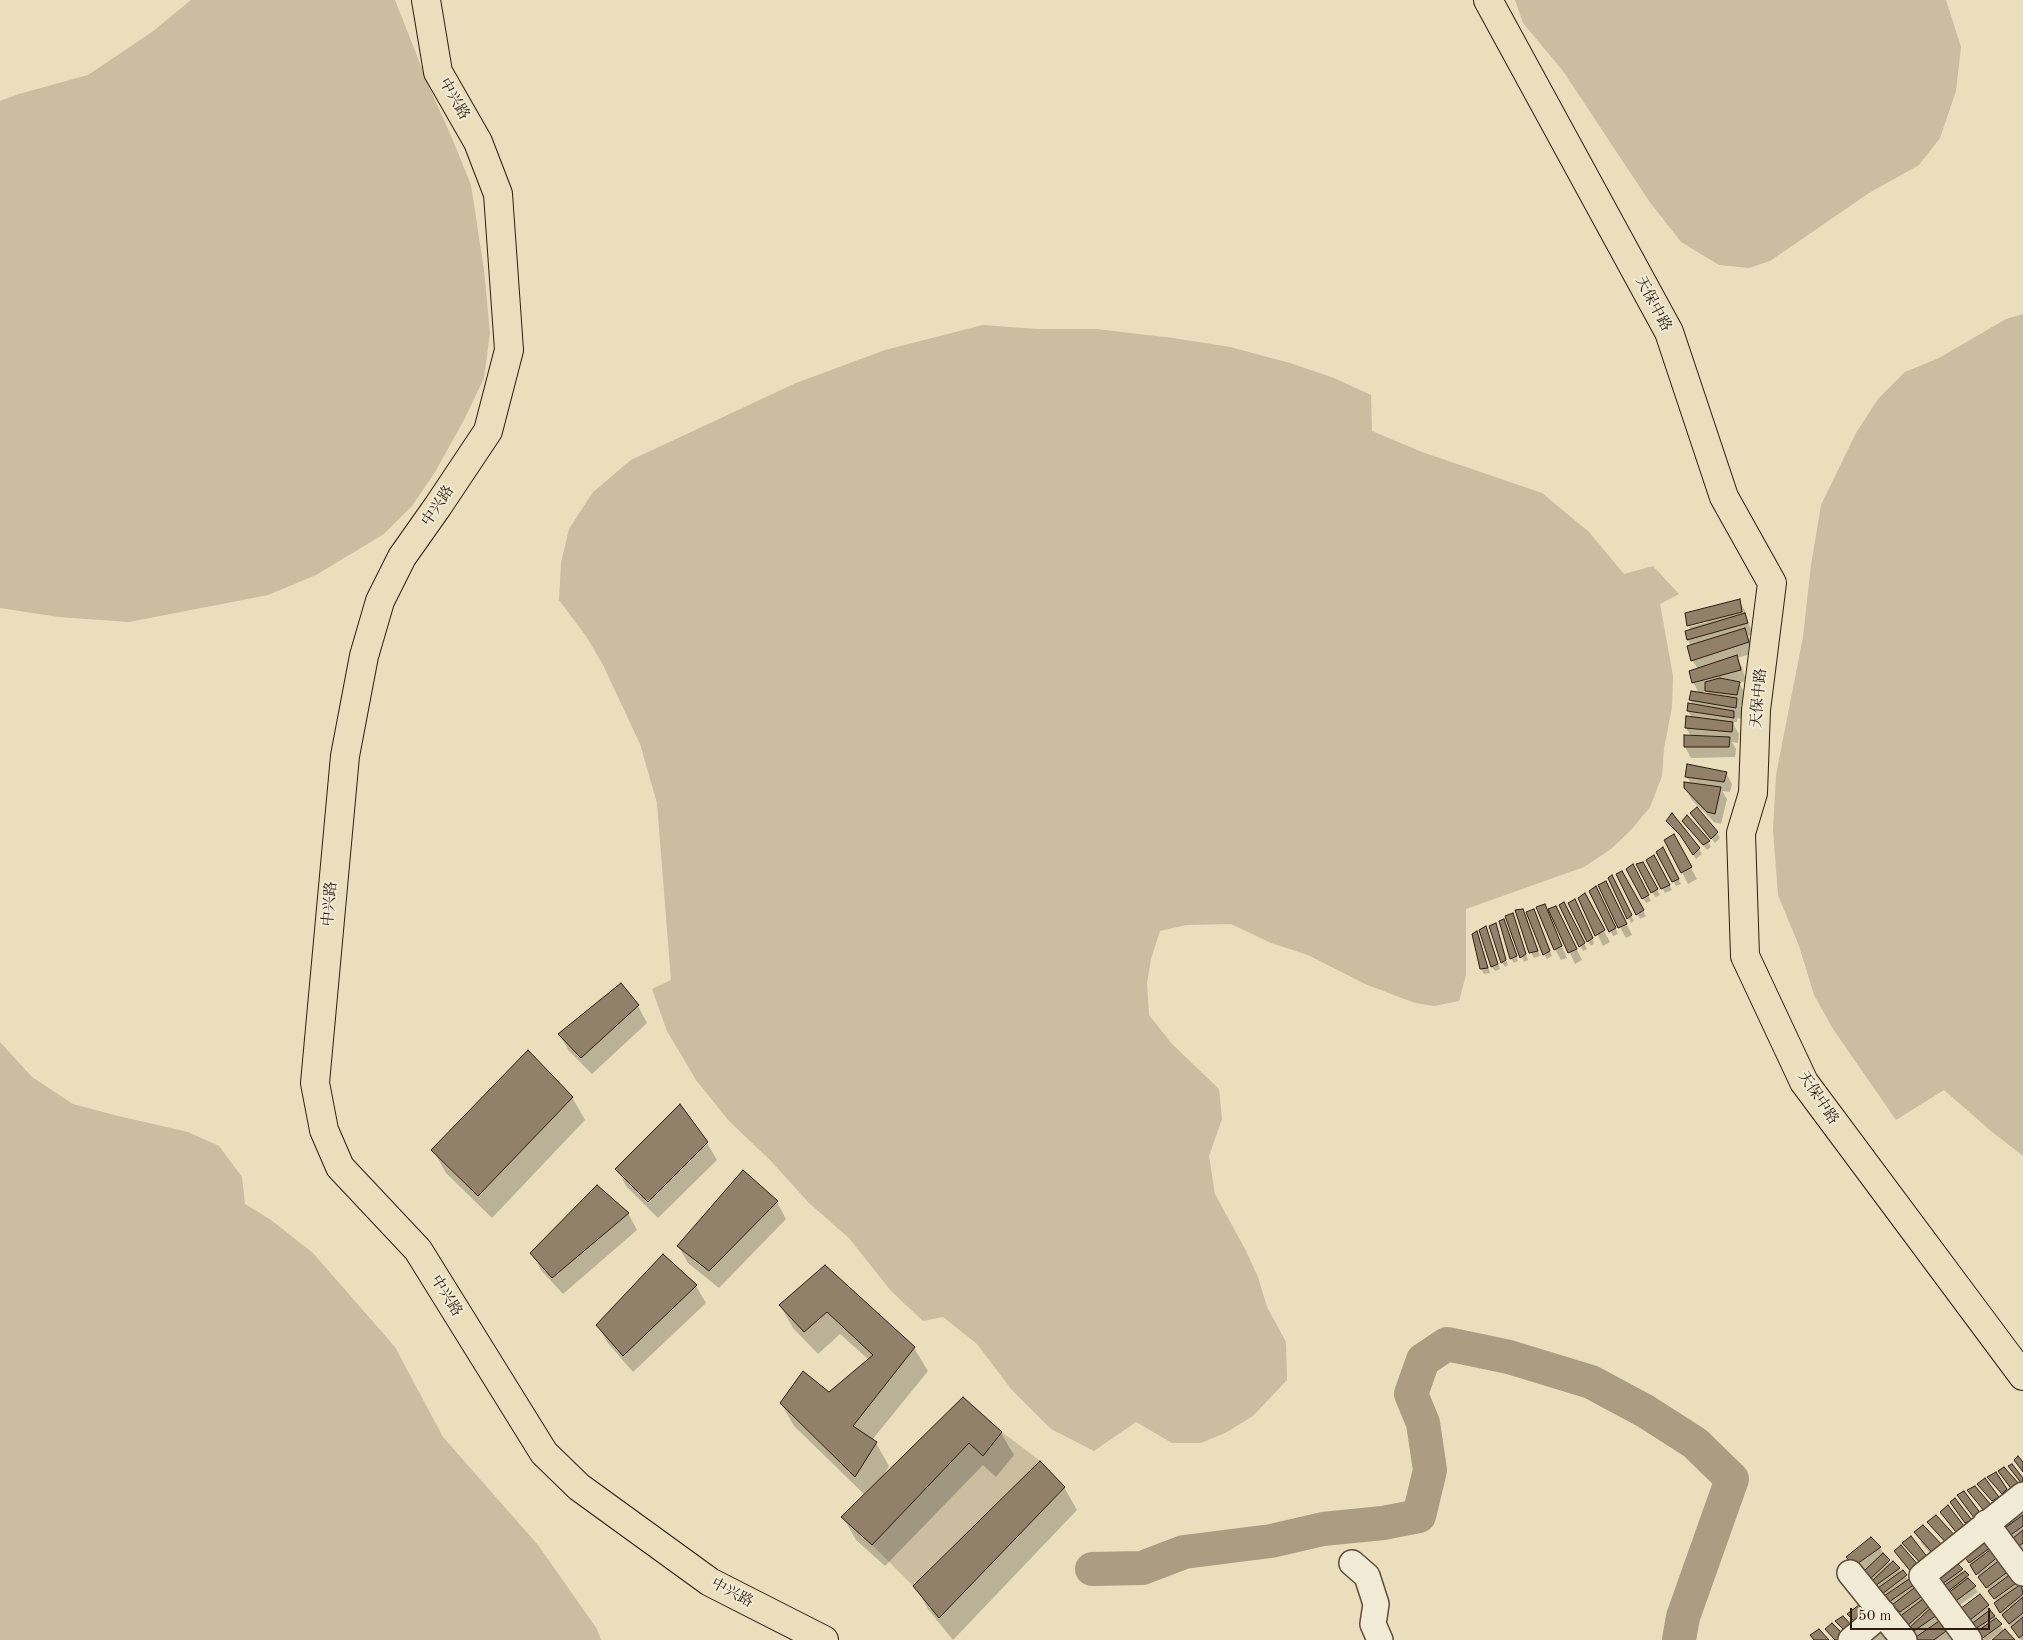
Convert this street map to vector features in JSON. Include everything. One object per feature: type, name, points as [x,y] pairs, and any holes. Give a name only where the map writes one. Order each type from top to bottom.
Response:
[{"type":"main road","name":"中兴路","points":[[426,0],[438,72],[478,142],[498,194],[509,350],[488,430],[402,557],[380,601],[364,656],[344,756],[316,1064],[315,1083],[324,1130],[340,1167],[418,1250],[544,1453],[579,1487],[710,1582],[824,1640]]},
{"type":"main road","name":"天保中路","points":[[1488,0],[1669,332],[1724,497],[1772,583],[1756,710],[1753,792],[1740,833],[1745,956],[1804,1082],[2023,1376]]},
{"type":"street","points":[[1969,1640],[1922,1576],[2023,1495]]},
{"type":"street","points":[[1986,1523],[2023,1574]]},
{"type":"street","points":[[1352,1562],[1367,1576],[1376,1604],[1373,1624],[1380,1640]]},
{"type":"street","points":[[1850,1573],[1904,1640]]},
{"type":"street","points":[[1850,1640],[1883,1613]]},
{"type":"shaded area","points":[[191,0],[395,0],[471,185],[484,270],[490,333],[484,378],[464,420],[435,472],[412,506],[384,534],[316,575],[268,595],[129,622],[59,617],[0,608],[0,101],[88,75],[152,32]]},
{"type":"shaded area","points":[[1515,0],[1946,0],[1961,47],[1956,91],[1940,138],[1919,165],[1869,193],[1770,261],[1749,268],[1719,265],[1681,242],[1649,201],[1563,71],[1523,23]]},
{"type":"shaded area","points":[[2023,314],[2023,1156],[1944,1090],[1896,1120],[1833,1029],[1814,995],[1799,946],[1778,895],[1773,830],[1776,775],[1803,637],[1811,565],[1821,505],[1856,433],[1878,399],[1905,372],[1939,358],[2006,319]]},
{"type":"shaded area","points":[[983,325],[1037,329],[1096,329],[1173,338],[1230,347],[1290,363],[1334,378],[1371,395],[1372,431],[1422,452],[1542,493],[1589,532],[1624,574],[1653,566],[1679,594],[1660,604],[1673,676],[1672,707],[1664,749],[1662,776],[1650,807],[1631,830],[1611,849],[1584,867],[1466,909],[1466,975],[1459,1001],[1434,1006],[1415,1003],[1365,984],[1308,955],[1271,943],[1231,924],[1186,925],[1160,931],[1151,959],[1147,983],[1149,1015],[1172,1044],[1219,1089],[1222,1119],[1209,1156],[1215,1194],[1245,1249],[1258,1277],[1267,1307],[1286,1342],[1287,1380],[1253,1416],[1227,1432],[1201,1443],[1172,1443],[1136,1422],[1094,1451],[1051,1429],[1011,1389],[977,1344],[943,1317],[923,1321],[891,1291],[849,1238],[809,1203],[770,1160],[729,1121],[696,1080],[667,1031],[652,989],[671,980],[657,803],[640,744],[603,665],[586,636],[559,600],[561,563],[569,529],[593,492],[631,460],[796,383],[885,350]]},
{"type":"shaded area","points":[[0,1042],[32,1077],[73,1104],[188,1132],[219,1146],[242,1177],[245,1204],[271,1220],[313,1253],[395,1347],[443,1437],[538,1545],[597,1629],[601,1640],[0,1640]]},
{"type":"shaded area","points":[[1002,1432],[1040,1461],[913,1586],[872,1545],[969,1443]]},
{"type":"building","points":[[1740,599],[1742,612],[1687,626],[1685,613]]},
{"type":"building","points":[[1745,613],[1748,623],[1687,640],[1685,631]]},
{"type":"building","points":[[1745,628],[1749,642],[1691,661],[1687,646]]},
{"type":"building","points":[[1737,655],[1741,670],[1692,683],[1689,671]]},
{"type":"building","points":[[1720,678],[1740,682],[1737,695],[1705,691],[1705,682]]},
{"type":"building","points":[[1691,691],[1737,698],[1736,708],[1689,700]]},
{"type":"building","points":[[1688,703],[1734,711],[1734,718],[1687,711]]},
{"type":"building","points":[[1686,716],[1733,722],[1732,732],[1685,728]]},
{"type":"building","points":[[1684,735],[1730,737],[1729,747],[1684,747]]},
{"type":"building","points":[[1687,764],[1727,772],[1724,782],[1685,777]]},
{"type":"building","points":[[1684,782],[1721,787],[1715,814],[1707,812],[1684,788]]},
{"type":"building","points":[[1697,807],[1718,832],[1711,839],[1690,813]]},
{"type":"building","points":[[1672,813],[1700,848],[1693,855],[1680,835],[1666,821]]},
{"type":"building","points":[[1687,815],[1710,841],[1703,845],[1682,821]]},
{"type":"building","points":[[1674,834],[1692,867],[1681,873],[1664,840]]},
{"type":"building","points":[[1663,847],[1679,879],[1672,882],[1656,852]]},
{"type":"building","points":[[1654,855],[1670,885],[1661,889],[1646,860]]},
{"type":"building","points":[[1643,862],[1658,889],[1651,893],[1636,864]]},
{"type":"building","points":[[1633,864],[1649,895],[1642,899],[1626,869]]},
{"type":"building","points":[[1622,871],[1644,910],[1636,915],[1616,874]]},
{"type":"building","points":[[1612,875],[1632,915],[1627,919],[1608,878]]},
{"type":"building","points":[[1606,881],[1627,924],[1618,928],[1598,885]]},
{"type":"building","points":[[1596,886],[1616,928],[1609,932],[1589,891]]},
{"type":"building","points":[[1585,893],[1605,930],[1595,936],[1578,898]]},
{"type":"building","points":[[1575,899],[1593,938],[1587,942],[1568,903]]},
{"type":"building","points":[[1564,902],[1585,943],[1579,947],[1559,905]]},
{"type":"building","points":[[1545,904],[1562,946],[1554,950],[1536,907]]},
{"type":"building","points":[[1556,906],[1577,949],[1568,953],[1548,909]]},
{"type":"building","points":[[1523,909],[1538,951],[1529,953],[1515,910]]},
{"type":"building","points":[[1534,909],[1550,951],[1543,955],[1526,912]]},
{"type":"building","points":[[1513,913],[1526,954],[1520,958],[1505,916]]},
{"type":"building","points":[[1504,919],[1517,956],[1510,959],[1499,921]]},
{"type":"building","points":[[1496,923],[1506,960],[1501,963],[1489,926]]},
{"type":"building","points":[[1486,926],[1498,964],[1491,967],[1479,930]]},
{"type":"building","points":[[1477,931],[1488,968],[1480,969],[1472,934]]},
{"type":"building","points":[[621,983],[639,1005],[581,1058],[558,1034]]},
{"type":"building","points":[[528,1050],[573,1097],[478,1196],[431,1150]]},
{"type":"building","points":[[680,1104],[708,1142],[648,1202],[615,1169]]},
{"type":"building","points":[[743,1170],[778,1201],[709,1271],[677,1246]]},
{"type":"building","points":[[597,1185],[629,1213],[552,1278],[530,1253]]},
{"type":"building","points":[[663,1254],[697,1285],[623,1356],[596,1325]]},
{"type":"building","points":[[825,1265],[915,1347],[853,1426],[877,1442],[855,1477],[780,1403],[803,1371],[829,1392],[873,1355],[827,1312],[804,1332],[779,1305]]},
{"type":"building","points":[[963,1397],[1002,1432],[983,1456],[969,1443],[872,1545],[841,1517]]},
{"type":"building","points":[[2018,1456],[2023,1462],[2023,1472],[2014,1460]]},
{"type":"building","points":[[1040,1461],[1065,1487],[939,1618],[913,1586]]},
{"type":"building","points":[[2012,1464],[2023,1478],[2022,1484],[2008,1466]]},
{"type":"building","points":[[2004,1467],[2020,1485],[2013,1491],[1998,1471]]},
{"type":"building","points":[[1996,1472],[2007,1489],[2002,1494],[1987,1477]]},
{"type":"building","points":[[1985,1478],[1999,1497],[1992,1501],[1977,1484]]},
{"type":"building","points":[[1975,1486],[1992,1506],[1985,1512],[1967,1490]]},
{"type":"building","points":[[1964,1491],[1981,1514],[1975,1519],[1957,1495]]},
{"type":"building","points":[[1955,1498],[1972,1520],[1965,1523],[1950,1502]]},
{"type":"building","points":[[1948,1505],[1964,1526],[1956,1532],[1940,1512]]},
{"type":"building","points":[[1936,1515],[1958,1539],[1949,1546],[1927,1522]]},
{"type":"building","points":[[2023,1515],[2023,1526],[2004,1540],[1999,1532]]},
{"type":"building","points":[[1923,1525],[1946,1549],[1936,1557],[1914,1532]]},
{"type":"building","points":[[2023,1530],[2023,1543],[2012,1551],[2007,1543]]},
{"type":"building","points":[[1911,1536],[1932,1563],[1925,1568],[1902,1543]]},
{"type":"building","points":[[1871,1537],[1881,1547],[1854,1566],[1846,1557]]},
{"type":"building","points":[[1986,1537],[1994,1545],[1969,1563],[1964,1556]]},
{"type":"building","points":[[1901,1545],[1919,1566],[1912,1573],[1894,1551]]},
{"type":"building","points":[[1994,1547],[2000,1555],[1976,1575],[1970,1565]]},
{"type":"building","points":[[1883,1553],[1890,1560],[1869,1580],[1862,1573]]},
{"type":"building","points":[[2002,1558],[2010,1570],[1986,1588],[1978,1577]]},
{"type":"building","points":[[1893,1561],[1900,1568],[1875,1586],[1871,1582]]},
{"type":"building","points":[[1956,1562],[1963,1569],[1938,1587],[1932,1581]]},
{"type":"building","points":[[1903,1570],[1907,1575],[1882,1594],[1878,1588]]},
{"type":"building","points":[[1965,1571],[1969,1575],[1942,1596],[1938,1590]]},
{"type":"building","points":[[2012,1573],[2019,1581],[1994,1599],[1988,1591]]},
{"type":"building","points":[[1912,1577],[1915,1584],[1889,1602],[1884,1596]]},
{"type":"building","points":[[1968,1578],[1976,1586],[1949,1606],[1943,1597]]},
{"type":"building","points":[[2021,1584],[2023,1594],[2000,1613],[1994,1603]]},
{"type":"building","points":[[1918,1585],[1925,1594],[1900,1612],[1892,1605]]},
{"type":"building","points":[[1980,1594],[1989,1605],[1965,1624],[1956,1612]]},
{"type":"building","points":[[1927,1596],[1933,1603],[1907,1626],[1899,1617]]},
{"type":"building","points":[[2023,1597],[2023,1613],[2009,1624],[2002,1615]]},
{"type":"building","points":[[1859,1605],[1869,1615],[1857,1624],[1847,1614]]},
{"type":"building","points":[[1934,1605],[1940,1613],[1911,1633],[1908,1629]]},
{"type":"building","points":[[1990,1610],[1995,1616],[1969,1633],[1966,1628]]},
{"type":"building","points":[[1843,1616],[1854,1628],[1847,1633],[1835,1621]]},
{"type":"building","points":[[2023,1617],[2023,1635],[2019,1638],[2011,1627]]},
{"type":"building","points":[[1996,1618],[2002,1624],[1980,1640],[1972,1635]]},
{"type":"building","points":[[1942,1619],[1950,1628],[1934,1640],[1918,1640],[1916,1637]]},
{"type":"building","points":[[1832,1623],[1845,1636],[1840,1640],[1835,1640],[1825,1629]]},
{"type":"building","points":[[1819,1629],[1829,1640],[1814,1640],[1810,1635]]},
{"type":"building","points":[[2005,1629],[2015,1640],[1992,1640]]},
{"type":"waterway","points":[[1092,1569],[1142,1568],[1184,1552],[1271,1541],[1323,1529],[1383,1523],[1419,1516],[1430,1470],[1423,1423],[1411,1394],[1423,1360],[1447,1344],[1509,1357],[1591,1382],[1645,1411],[1695,1443],[1732,1479],[1683,1617],[1679,1640]]}]
